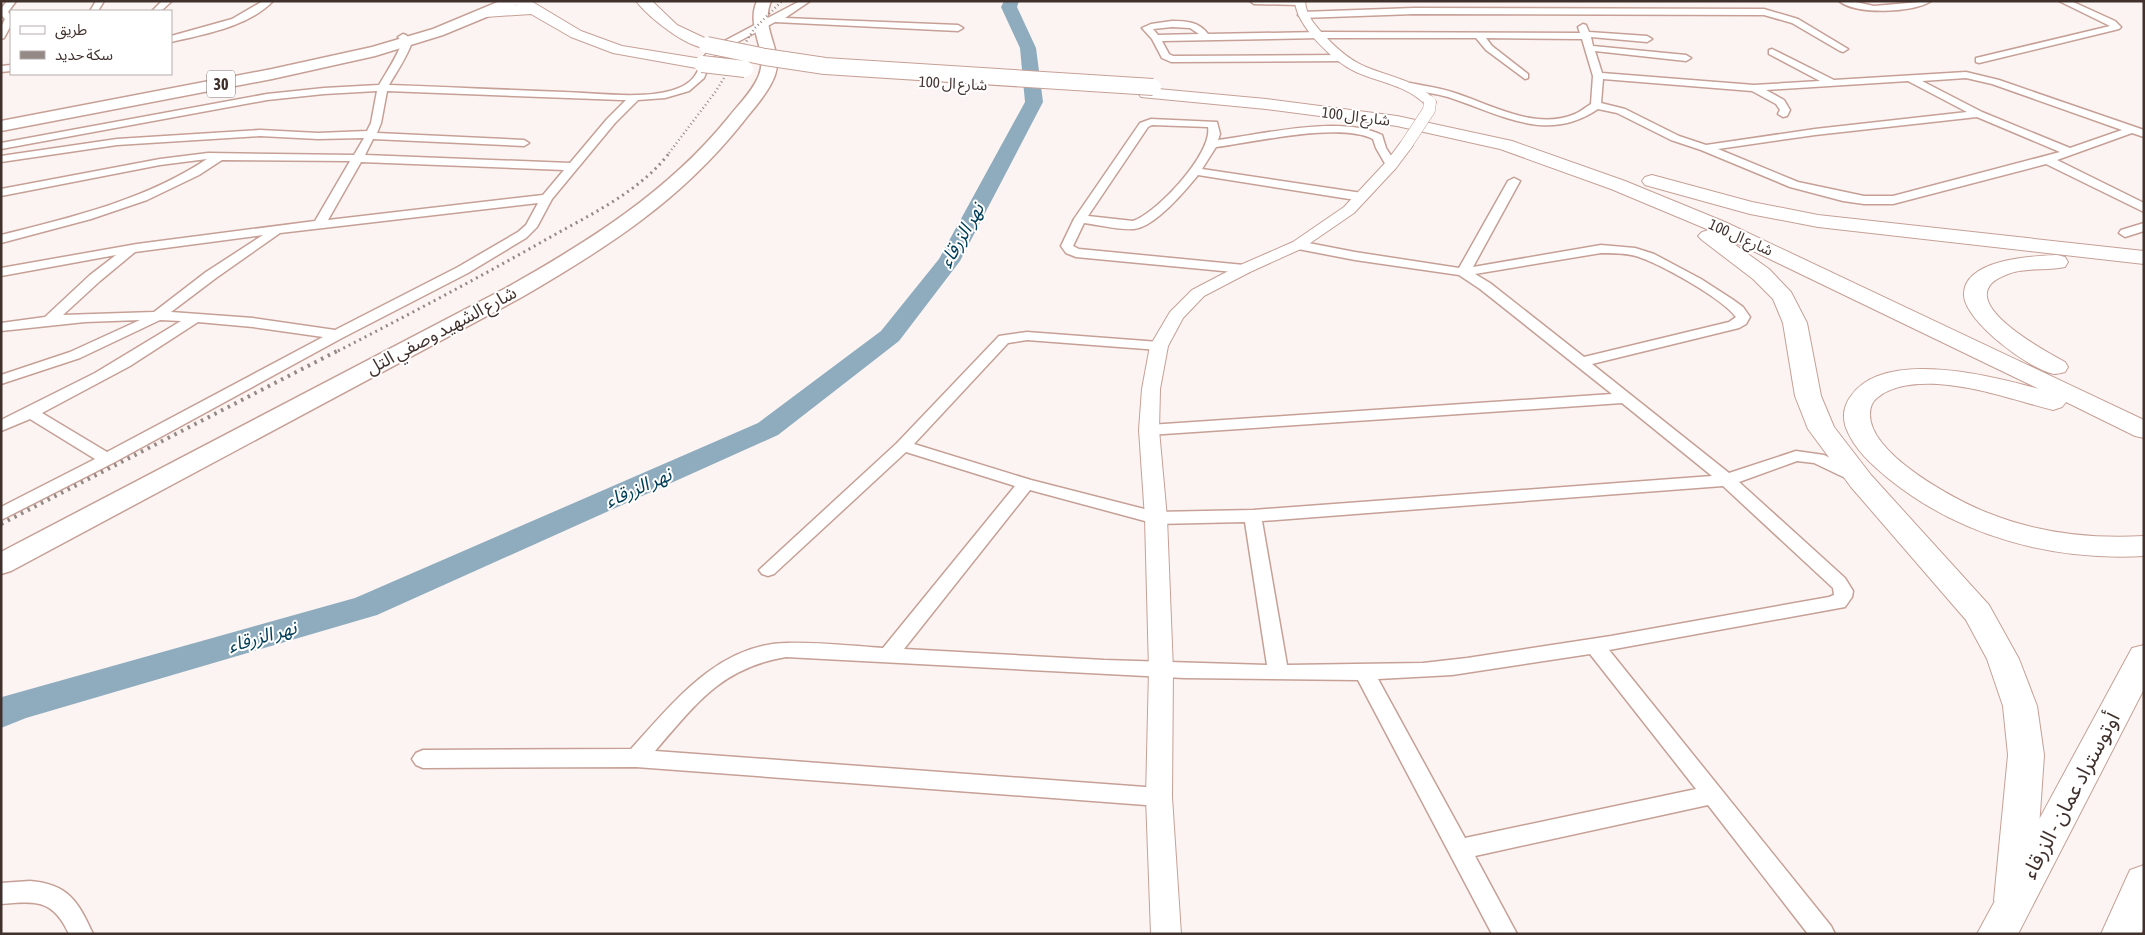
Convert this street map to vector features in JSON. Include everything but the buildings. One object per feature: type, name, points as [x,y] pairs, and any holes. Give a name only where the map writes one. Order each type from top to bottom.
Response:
[{"type":"highway","name":"شارع ال 100","points":[[520,1],[576,34],[619,50],[702,64],[796,74],[1150,90]]},
{"type":"highway","name":"شارع ال 100","points":[[642,1],[672,28],[706,45],[764,57],[826,66],[1150,90],[1397,121],[1505,145],[1599,171],[1877,285],[2144,409]]},
{"type":"highway","points":[[489,7],[536,9]]},
{"type":"highway","points":[[1599,171],[1716,200],[1818,221],[2144,258]]},
{"type":"highway","points":[[1599,171],[1704,232],[1761,274],[1783,297],[1795,323],[1808,396],[1821,429],[1861,481],[1978,613],[2003,658],[2013,682],[2024,731],[2026,755],[2014,900]]},
{"type":"highway","name":"شارع ال 100","points":[[1599,171],[1756,243],[2144,431]]},
{"type":"highway","points":[[2056,367],[2010,340],[1991,323],[1976,298],[1976,284],[1981,279],[2004,267],[2041,262],[2097,265],[2144,276]]},
{"type":"highway","points":[[2144,431],[2014,389],[1986,383],[1935,377],[1913,377],[1893,380],[1878,386],[1866,393],[1859,402],[1857,420],[1862,433],[1871,446],[1898,474],[1932,498],[1968,517],[2010,532],[2043,540],[2099,546],[2144,546]]},
{"type":"highway","name":"أوتوستراد عمان - الزرقاء","points":[[1997,934],[2144,657]]},
{"type":"highway","points":[[2121,934],[2144,882]]},
{"type":"main road","name":"30","points":[[1,125],[272,74],[400,47],[423,31],[489,7],[513,1]]},
{"type":"main road","name":"شارع الشهيد وصفي التل","points":[[751,1],[745,16],[762,20]]},
{"type":"main road","name":"30","points":[[1,125],[267,71],[400,47],[438,32],[489,7]]},
{"type":"main road","name":"شارع الشهيد وصفي التل","points":[[1,546],[541,262],[577,242],[615,217],[652,190],[710,130],[735,99],[746,81],[751,54],[762,20]]},
{"type":"main road","name":"شارع الشهيد وصفي التل","points":[[1,564],[499,300],[585,250],[635,216],[689,172],[763,84],[769,64],[770,51],[762,20]]},
{"type":"street","points":[[1,37],[10,22],[4,17],[3,12],[12,1]]},
{"type":"street","points":[[157,10],[168,1]]},
{"type":"street","points":[[172,39],[229,23],[256,10],[269,1]]},
{"type":"street","points":[[1,146],[276,95],[343,89],[383,88],[635,97],[657,96],[694,84],[702,74],[708,56],[716,50],[762,20],[785,15],[806,1]]},
{"type":"street","points":[[1254,1],[1299,2],[1302,15],[1320,35],[1343,58],[1362,70],[1410,86],[1452,95],[1536,123],[1549,124],[1568,120],[1589,112],[1596,106],[1598,76],[1578,12],[1569,1]]},
{"type":"street","points":[[1515,1],[1522,12]]},
{"type":"street","points":[[1659,1],[1672,13]]},
{"type":"street","points":[[1740,1],[1744,12]]},
{"type":"street","points":[[1843,1],[1858,7],[1871,8],[1927,1]]},
{"type":"street","points":[[1979,60],[2116,27],[2112,23],[2063,1]]},
{"type":"street","points":[[1302,15],[1414,11],[1764,12],[1784,16],[1843,49]]},
{"type":"street","points":[[762,20],[958,28]]},
{"type":"street","points":[[1343,58],[1170,59],[1165,56],[1156,38],[1320,35],[1586,35],[1647,39]]},
{"type":"street","points":[[1480,36],[1489,48],[1526,76]]},
{"type":"street","points":[[319,225],[371,135],[376,123],[383,88],[400,47]]},
{"type":"street","points":[[1589,48],[1686,58]]},
{"type":"street","points":[[1772,52],[1834,84]]},
{"type":"street","points":[[1598,76],[1754,88],[1953,75],[1972,76],[2144,134]]},
{"type":"street","points":[[1911,79],[1978,114],[2070,152]]},
{"type":"street","points":[[1166,934],[1159,797],[1161,670],[1156,518],[1149,430],[1150,389],[1159,346],[1176,316],[1198,293],[1298,245],[1348,210],[1362,197],[1391,165],[1429,110],[1430,102],[1425,96],[1410,86]]},
{"type":"street","points":[[1754,88],[1780,102],[1785,110],[1783,114]]},
{"type":"street","points":[[1,514],[107,460],[337,334],[463,270],[510,243],[531,227],[547,198],[611,122],[635,97]]},
{"type":"street","points":[[1596,106],[1621,111],[1675,138],[1705,148],[1794,185],[1864,200],[1893,200],[1906,197],[1941,186],[2047,160],[2131,130]]},
{"type":"street","points":[[1705,148],[1814,132],[1978,114]]},
{"type":"street","points":[[1080,219],[1128,224],[1140,223],[1149,218],[1196,171],[1213,144],[1215,128],[1213,124],[1147,123],[1080,219],[1068,246],[1070,250],[1076,253],[1244,270]]},
{"type":"street","points":[[1213,144],[1350,128],[1375,134],[1380,139],[1381,148],[1391,165]]},
{"type":"street","points":[[1,159],[117,142],[260,133],[318,136],[371,135],[524,143]]},
{"type":"street","points":[[1,193],[169,160],[220,156],[357,158],[572,168]]},
{"type":"street","points":[[1,239],[103,212],[134,201],[170,187],[198,172],[220,156]]},
{"type":"street","points":[[2047,160],[2144,208]]},
{"type":"street","points":[[1196,171],[1362,197]]},
{"type":"street","points":[[1463,272],[1514,181]]},
{"type":"street","points":[[1,272],[203,239],[547,198]]},
{"type":"street","points":[[2125,233],[2144,227]]},
{"type":"street","points":[[1,380],[74,355],[116,338],[158,316],[211,275],[278,230]]},
{"type":"street","points":[[1298,245],[1463,272],[1601,249],[1619,250],[1655,259],[1742,312],[1743,317],[1741,321],[1734,325],[1581,362]]},
{"type":"street","points":[[50,320],[95,278],[130,250]]},
{"type":"street","points":[[636,758],[704,684],[737,662],[770,651],[889,654],[1161,670],[1364,672],[1445,668],[1595,646],[1829,604],[1841,600],[1844,594],[1839,583],[1727,480],[1485,286],[1463,272]]},
{"type":"street","points":[[1,326],[88,317],[158,316],[277,325],[337,334]]},
{"type":"street","points":[[1,426],[31,413],[136,357],[194,318]]},
{"type":"street","points":[[768,570],[903,446],[1004,339],[1027,336],[1159,346]]},
{"type":"street","points":[[1149,430],[1627,398]]},
{"type":"street","points":[[31,413],[107,460]]},
{"type":"street","points":[[903,446],[1026,484],[1156,518],[1253,516],[1727,480],[1796,456],[1818,459],[1861,481]]},
{"type":"street","points":[[889,654],[1026,484]]},
{"type":"street","points":[[1253,516],[1278,672]]},
{"type":"street","points":[[1595,646],[1822,934]]},
{"type":"street","points":[[1364,672],[1505,934]]},
{"type":"street","points":[[423,759],[636,758],[1159,797]]},
{"type":"street","points":[[1460,849],[1712,795]]},
{"type":"street","points":[[1,894],[25,891],[46,892],[60,900],[73,916],[82,933]]},
{"type":"waterway","name":"نهر الزرقاء","points":[[1,714],[15,707],[365,607],[768,429],[890,336],[949,261],[1034,102],[1028,48],[1009,7],[1012,1]]},
{"type":"railway","points":[[669,153],[716,91],[754,29],[782,1]]},
{"type":"railway","points":[[338,351],[469,282],[613,202],[644,179],[670,152]]},
{"type":"railway","points":[[1,524],[341,349]]}]
